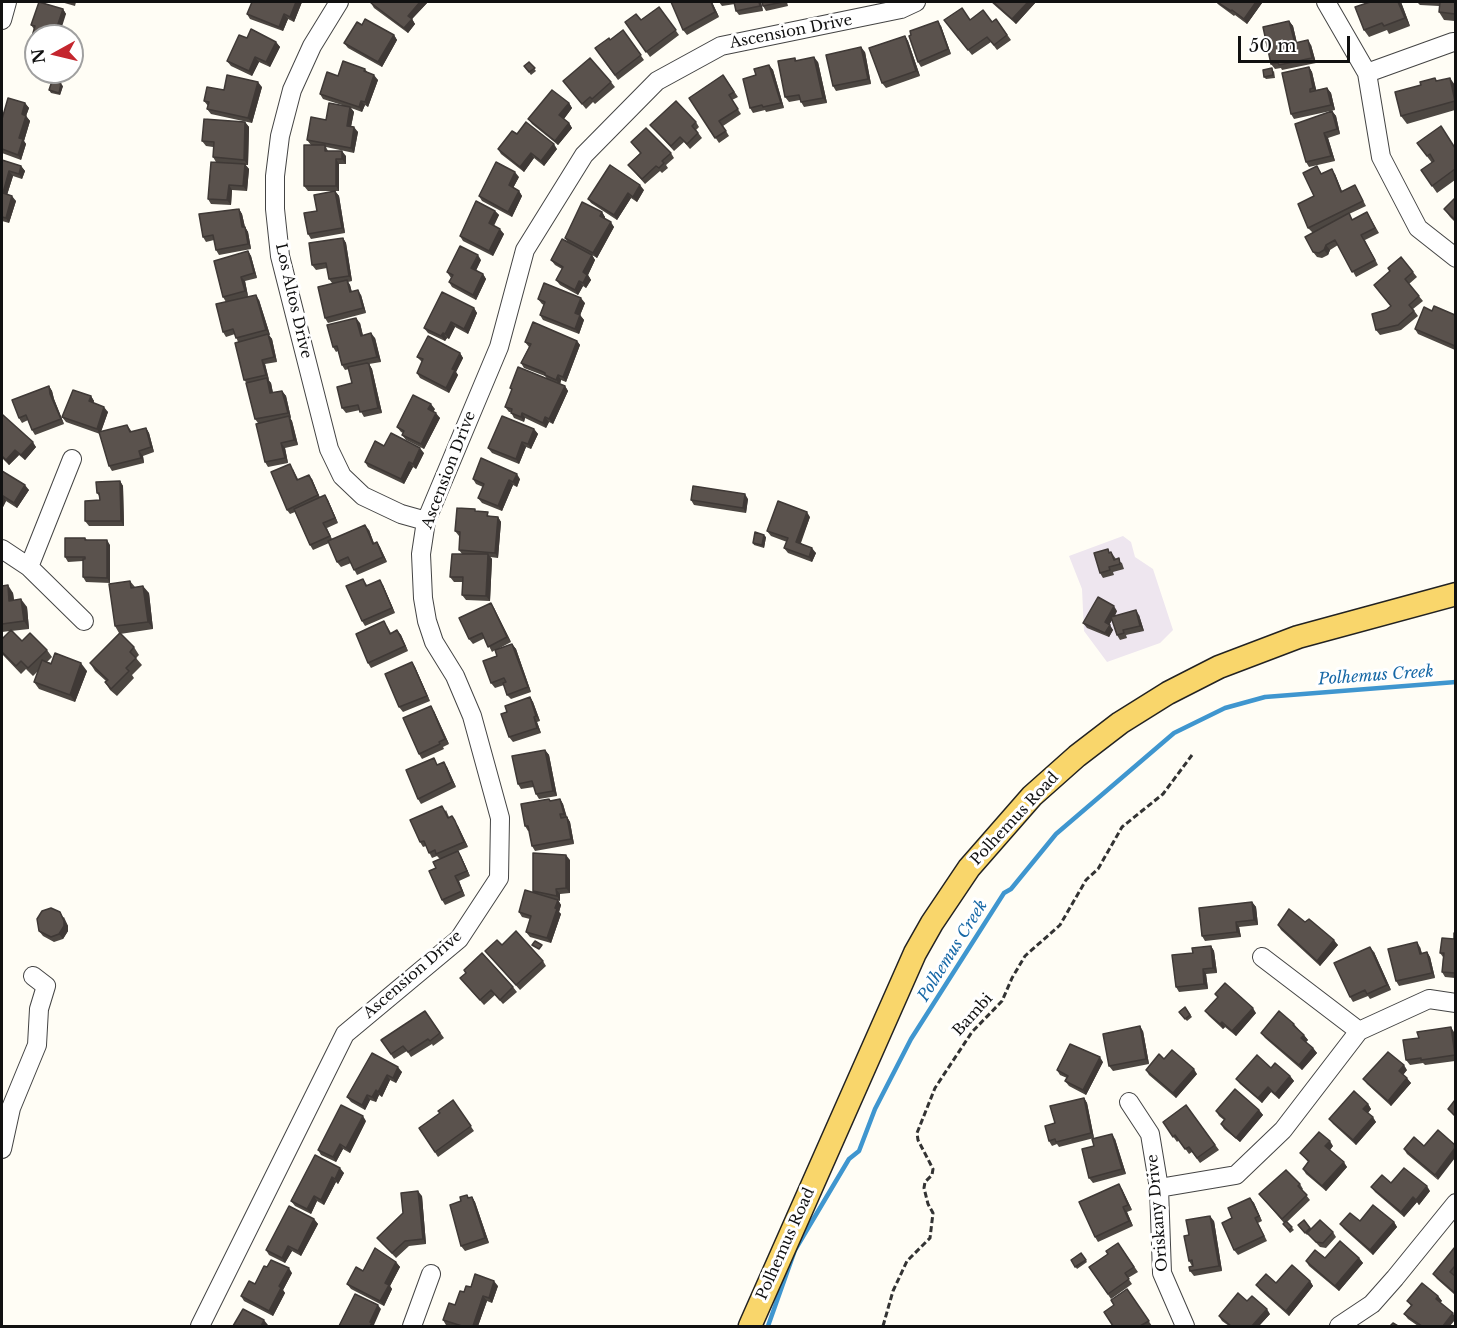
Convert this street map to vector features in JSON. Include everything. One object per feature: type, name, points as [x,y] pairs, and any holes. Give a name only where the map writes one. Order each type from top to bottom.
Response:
[{"type":"main road","name":"Polhemus Road","points":[[750,1326],[915,953],[969,868],[1032,796],[1077,756],[1120,723],[1168,693],[1219,667],[1268,647],[1329,628],[1455,594]]},
{"type":"street","points":[[2,20],[7,2]]},
{"type":"street","name":"Los Altos Drive","points":[[339,2],[312,46],[292,90],[280,136],[274,209],[280,256],[329,449],[342,476],[363,496],[401,514],[426,521]]},
{"type":"street","name":"Ascension Drive","points":[[200,1326],[345,1034],[459,939],[499,878],[500,818],[472,716],[455,676],[434,642],[427,621],[421,576],[421,554],[426,521],[499,347],[525,250],[584,155],[657,81],[721,46],[901,9],[916,2]]},
{"type":"street","points":[[1326,2],[1367,73],[1381,158],[1418,228],[1455,258]]},
{"type":"street","points":[[1367,73],[1455,42]]},
{"type":"street","points":[[29,567],[72,459]]},
{"type":"street","points":[[2,549],[29,567],[84,621]]},
{"type":"street","points":[[1262,957],[1359,1031]]},
{"type":"street","points":[[2,1149],[11,1108],[37,1045],[39,1009],[46,987],[33,976]]},
{"type":"street","points":[[1159,1188],[1236,1175],[1283,1130],[1359,1031],[1429,999],[1455,1003]]},
{"type":"street","name":"Oriskany Drive","points":[[1129,1102],[1150,1134],[1159,1188],[1162,1273],[1185,1326]]},
{"type":"street","points":[[1339,1326],[1372,1304],[1455,1203]]},
{"type":"street","points":[[412,1326],[431,1274]]},
{"type":"path","name":"Bambi","points":[[883,1326],[893,1291],[907,1261],[930,1238],[933,1214],[924,1188],[933,1169],[918,1140],[917,1133],[935,1088],[972,1032],[1002,1001],[1025,956],[1060,925],[1086,880],[1098,869],[1122,827],[1163,794],[1192,755]]},
{"type":"shaded area","points":[[1123,536],[1131,542],[1135,557],[1153,569],[1173,630],[1160,643],[1107,662],[1084,631],[1082,589],[1069,556]]},
{"type":"building","points":[[39,2],[63,9],[58,24],[31,24]]},
{"type":"building","points":[[252,2],[296,2],[290,17],[284,14],[279,27],[247,14]]},
{"type":"building","points":[[372,2],[420,2],[408,16],[412,19],[404,28]]},
{"type":"building","points":[[671,2],[711,2],[715,12],[683,30]]},
{"type":"building","points":[[734,2],[759,2],[760,6],[736,11]]},
{"type":"building","points":[[762,2],[783,2],[763,6]]},
{"type":"building","points":[[993,2],[1028,2],[1012,19]]},
{"type":"building","points":[[1217,2],[1256,2],[1244,19]]},
{"type":"building","points":[[1370,2],[1398,2],[1405,18],[1364,30],[1355,7]]},
{"type":"building","points":[[1440,2],[1455,2],[1455,14],[1439,12]]},
{"type":"building","points":[[659,7],[676,30],[646,52],[625,22],[636,14],[641,20]]},
{"type":"building","points":[[962,8],[970,20],[983,10],[992,22],[996,19],[1007,35],[994,45],[987,37],[968,50],[944,20]]},
{"type":"building","points":[[365,19],[394,35],[378,62],[344,43],[357,22],[362,25]]},
{"type":"building","points":[[938,21],[948,49],[918,62],[909,36],[910,31]]},
{"type":"building","points":[[1289,21],[1295,43],[1308,40],[1312,58],[1279,65],[1278,63],[1271,64],[1263,27]]},
{"type":"building","points":[[251,29],[276,42],[266,62],[255,57],[249,71],[227,61],[239,35],[247,38]]},
{"type":"building","points":[[623,30],[641,55],[615,75],[595,48]]},
{"type":"building","points":[[905,36],[916,71],[882,83],[869,48]]},
{"type":"building","points":[[861,47],[868,79],[833,86],[826,55]]},
{"type":"building","points":[[814,57],[823,98],[801,102],[799,95],[785,97],[778,61],[795,58],[795,61]]},
{"type":"building","points":[[590,58],[611,82],[592,99],[590,97],[582,104],[563,81]]},
{"type":"building","points":[[343,61],[374,75],[365,102],[361,101],[359,107],[320,94],[327,72],[338,76]]},
{"type":"building","points":[[529,62],[535,68],[529,72],[524,66]]},
{"type":"building","points":[[769,65],[781,103],[750,108],[743,79],[756,75],[754,69]]},
{"type":"building","points":[[1309,67],[1313,88],[1310,92],[1327,88],[1331,105],[1291,114],[1282,73]]},
{"type":"building","points":[[1272,68],[1273,75],[1264,77],[1263,70]]},
{"type":"building","points":[[227,75],[258,82],[248,118],[207,109],[209,102],[204,101],[207,87],[224,90]]},
{"type":"building","points":[[723,75],[734,92],[729,95],[738,109],[719,121],[726,131],[715,138],[689,98]]},
{"type":"building","points":[[1435,78],[1436,81],[1450,78],[1455,101],[1401,116],[1395,92],[1421,85],[1420,82]]},
{"type":"building","points":[[51,84],[61,84],[59,93],[49,90]]},
{"type":"building","points":[[552,90],[569,103],[559,115],[569,123],[555,141],[528,119]]},
{"type":"building","points":[[8,98],[25,103],[22,114],[26,116],[19,138],[23,139],[18,155],[2,149],[2,119]]},
{"type":"building","points":[[676,101],[696,122],[692,126],[698,133],[687,144],[680,137],[671,146],[650,125]]},
{"type":"building","points":[[329,103],[350,107],[347,126],[354,127],[351,148],[307,140],[311,117],[326,120]]},
{"type":"building","points":[[1332,111],[1337,129],[1324,133],[1331,156],[1306,162],[1295,124]]},
{"type":"building","points":[[204,119],[245,122],[244,160],[213,157],[214,142],[202,141]]},
{"type":"building","points":[[526,122],[554,144],[541,161],[531,153],[520,167],[498,149],[512,131],[517,134]]},
{"type":"building","points":[[1441,126],[1455,148],[1455,169],[1432,186],[1421,170],[1434,161],[1430,154],[1427,156],[1417,143]]},
{"type":"building","points":[[646,128],[671,153],[662,161],[664,163],[659,168],[656,166],[642,179],[628,165],[641,153],[631,142]]},
{"type":"building","points":[[304,145],[325,145],[325,151],[342,151],[342,159],[336,159],[336,186],[304,186]]},
{"type":"building","points":[[2,160],[21,166],[19,174],[9,171],[3,193],[12,196],[6,218],[2,217]]},
{"type":"building","points":[[211,162],[245,164],[243,186],[229,185],[227,200],[208,199]]},
{"type":"building","points":[[496,162],[515,172],[509,185],[519,191],[508,212],[479,196]]},
{"type":"building","points":[[610,165],[640,185],[633,197],[628,193],[614,215],[588,199]]},
{"type":"building","points":[[1317,166],[1321,174],[1332,169],[1341,192],[1355,185],[1363,201],[1308,228],[1298,204],[1314,196],[1303,173]]},
{"type":"building","points":[[335,191],[342,228],[308,234],[304,213],[317,211],[314,195]]},
{"type":"building","points":[[1455,198],[1455,220],[1444,209]]},
{"type":"building","points":[[476,201],[495,211],[489,223],[500,229],[489,251],[460,236]]},
{"type":"building","points":[[582,202],[602,212],[600,216],[611,222],[593,253],[565,238]]},
{"type":"building","points":[[239,209],[248,244],[216,250],[213,235],[203,237],[199,214]]},
{"type":"building","points":[[1367,212],[1375,228],[1361,235],[1375,260],[1352,272],[1335,240],[1319,253],[1313,252],[1305,237],[1349,213],[1352,220]]},
{"type":"building","points":[[343,238],[349,276],[329,279],[326,263],[312,265],[309,243]]},
{"type":"building","points":[[562,239],[592,255],[583,272],[587,275],[583,283],[579,281],[575,290],[556,280],[563,267],[551,260]]},
{"type":"building","points":[[460,246],[478,255],[471,268],[483,274],[473,295],[449,282],[453,275],[447,272]]},
{"type":"building","points":[[248,251],[254,273],[241,277],[245,291],[223,297],[214,261]]},
{"type":"building","points":[[1401,257],[1413,272],[1405,279],[1419,296],[1409,305],[1414,311],[1398,325],[1376,330],[1372,314],[1391,306],[1374,285]]},
{"type":"building","points":[[347,280],[350,292],[358,290],[363,308],[325,318],[318,287]]},
{"type":"building","points":[[544,283],[581,298],[575,313],[580,315],[575,329],[540,315],[545,302],[538,299]]},
{"type":"building","points":[[442,292],[474,308],[464,329],[451,322],[445,334],[441,336],[424,328]]},
{"type":"building","points":[[256,295],[266,330],[236,338],[233,329],[223,332],[216,304]]},
{"type":"building","points":[[1434,306],[1455,315],[1455,346],[1415,329],[1424,307],[1432,311]]},
{"type":"building","points":[[356,318],[361,336],[371,333],[377,357],[342,365],[337,346],[333,347],[327,325]]},
{"type":"building","points":[[533,322],[577,341],[563,377],[558,375],[556,380],[521,363],[531,344],[525,342]]},
{"type":"building","points":[[268,334],[274,357],[262,360],[266,375],[244,380],[235,343]]},
{"type":"building","points":[[428,336],[460,353],[446,388],[417,373],[423,359],[417,357]]},
{"type":"building","points":[[367,363],[378,408],[360,412],[358,405],[342,408],[337,387],[352,383],[348,367]]},
{"type":"building","points":[[518,367],[565,386],[549,419],[545,417],[543,423],[522,413],[521,417],[511,413],[512,409],[505,407]]},
{"type":"building","points":[[267,378],[270,393],[282,391],[288,413],[255,419],[246,383]]},
{"type":"building","points":[[49,386],[61,419],[32,430],[26,415],[19,418],[12,400]]},
{"type":"building","points":[[73,390],[91,396],[89,401],[104,407],[97,429],[62,417]]},
{"type":"building","points":[[413,395],[431,404],[428,409],[436,413],[421,444],[402,435],[404,431],[397,427]]},
{"type":"building","points":[[3,415],[33,442],[21,455],[15,450],[6,460],[2,456]]},
{"type":"building","points":[[289,416],[294,440],[281,443],[285,458],[265,462],[256,424]]},
{"type":"building","points":[[502,416],[534,429],[528,444],[522,442],[516,459],[488,448]]},
{"type":"building","points":[[127,425],[130,432],[146,428],[151,447],[139,451],[141,458],[109,466],[99,432]]},
{"type":"building","points":[[391,433],[420,448],[413,464],[409,462],[401,479],[365,462],[375,441],[384,446]]},
{"type":"building","points":[[481,458],[517,474],[513,482],[509,480],[498,506],[478,498],[484,484],[473,479]]},
{"type":"building","points":[[290,464],[297,480],[309,475],[318,495],[287,510],[271,472]]},
{"type":"building","points":[[2,471],[25,485],[14,503],[3,496],[2,498]]},
{"type":"building","points":[[120,481],[121,521],[85,521],[85,501],[100,500],[96,482]]},
{"type":"building","points":[[693,486],[745,494],[743,508],[691,500]]},
{"type":"building","points":[[325,495],[335,518],[323,523],[330,536],[310,545],[294,509]]},
{"type":"building","points":[[778,501],[807,512],[796,542],[812,548],[809,557],[784,548],[788,538],[767,531]]},
{"type":"building","points":[[457,508],[475,509],[475,511],[488,512],[487,516],[498,517],[495,553],[459,550],[460,532],[455,531]]},
{"type":"building","points":[[365,525],[373,544],[377,542],[383,557],[354,570],[348,557],[337,562],[328,541]]},
{"type":"building","points":[[755,532],[764,535],[762,545],[753,543]]},
{"type":"building","points":[[65,538],[107,540],[107,578],[83,577],[85,557],[65,557]]},
{"type":"building","points":[[1108,549],[1114,560],[1119,558],[1120,564],[1100,573],[1094,553]]},
{"type":"building","points":[[452,554],[488,554],[486,596],[462,595],[463,577],[450,577]]},
{"type":"building","points":[[363,579],[366,586],[380,580],[392,608],[362,621],[346,586]]},
{"type":"building","points":[[130,581],[131,588],[143,586],[148,622],[115,626],[109,584]]},
{"type":"building","points":[[8,585],[9,601],[21,599],[24,621],[2,624],[2,586]]},
{"type":"building","points":[[1098,597],[1114,606],[1105,622],[1110,625],[1105,633],[1083,623]]},
{"type":"building","points":[[491,603],[507,637],[488,647],[482,633],[469,639],[459,618]]},
{"type":"building","points":[[1136,610],[1140,626],[1123,630],[1124,633],[1117,635],[1111,617]]},
{"type":"building","points":[[384,621],[390,634],[397,630],[405,646],[368,663],[356,634]]},
{"type":"building","points":[[11,630],[22,641],[30,633],[47,650],[28,668],[21,661],[16,666],[2,652],[2,639]]},
{"type":"building","points":[[120,633],[134,647],[130,652],[136,658],[126,668],[129,671],[111,689],[105,682],[108,680],[90,663]]},
{"type":"building","points":[[512,644],[528,687],[507,695],[503,683],[506,682],[504,678],[491,683],[483,661],[497,656],[495,650]]},
{"type":"building","points":[[55,653],[81,663],[70,695],[34,682],[42,660],[51,664]]},
{"type":"building","points":[[412,662],[427,696],[399,707],[385,674]]},
{"type":"building","points":[[530,697],[537,728],[509,737],[501,714],[507,712],[505,706]]},
{"type":"building","points":[[431,706],[445,739],[439,742],[440,744],[419,754],[403,718]]},
{"type":"building","points":[[545,750],[553,791],[536,794],[532,781],[518,784],[512,756]]},
{"type":"building","points":[[434,758],[437,765],[444,762],[452,782],[418,799],[406,770]]},
{"type":"building","points":[[549,799],[550,801],[560,799],[564,814],[560,814],[561,818],[567,817],[571,839],[532,846],[521,804]]},
{"type":"building","points":[[442,806],[448,818],[452,816],[464,842],[436,854],[435,850],[429,853],[424,841],[420,842],[410,820]]},
{"type":"building","points":[[458,851],[467,871],[455,876],[462,891],[442,900],[429,871],[436,868],[433,862]]},
{"type":"building","points":[[533,853],[566,855],[566,888],[556,889],[557,896],[533,891]]},
{"type":"building","points":[[525,890],[558,900],[547,938],[526,932],[531,916],[519,912]]},
{"type":"building","points":[[1252,902],[1254,920],[1236,922],[1237,932],[1202,936],[1199,908]]},
{"type":"building","points":[[51,908],[60,912],[64,926],[59,934],[51,937],[39,931],[37,919],[42,911]]},
{"type":"building","points":[[1289,909],[1305,922],[1309,919],[1334,940],[1317,961],[1278,925]]},
{"type":"building","points":[[516,931],[543,961],[516,985],[485,951],[497,940],[502,945]]},
{"type":"building","points":[[1454,933],[1455,973],[1442,972],[1444,953],[1440,953],[1442,938],[1454,939]]},
{"type":"building","points":[[535,941],[542,945],[539,949],[532,945]]},
{"type":"building","points":[[1417,942],[1420,954],[1427,952],[1432,973],[1396,981],[1388,949]]},
{"type":"building","points":[[1211,946],[1213,968],[1203,969],[1204,984],[1176,987],[1172,955],[1193,953],[1192,948]]},
{"type":"building","points":[[1370,947],[1387,985],[1367,994],[1365,990],[1350,997],[1334,963]]},
{"type":"building","points":[[482,953],[513,987],[500,1000],[491,990],[480,1000],[460,978],[466,973],[464,970]]},
{"type":"building","points":[[1225,983],[1253,1008],[1232,1031],[1205,1011],[1218,997],[1215,994]]},
{"type":"building","points":[[1185,1007],[1190,1015],[1185,1019],[1179,1012]]},
{"type":"building","points":[[425,1011],[440,1033],[408,1052],[403,1046],[391,1054],[381,1040]]},
{"type":"building","points":[[1279,1011],[1294,1024],[1304,1035],[1301,1038],[1313,1048],[1299,1065],[1261,1033]]},
{"type":"building","points":[[1140,1026],[1146,1059],[1109,1066],[1103,1034]]},
{"type":"building","points":[[1451,1027],[1455,1055],[1406,1060],[1403,1040],[1419,1038],[1417,1032]]},
{"type":"building","points":[[1070,1044],[1100,1057],[1083,1090],[1065,1081],[1068,1076],[1057,1070]]},
{"type":"building","points":[[1172,1050],[1194,1069],[1173,1093],[1146,1070],[1159,1054],[1164,1059]]},
{"type":"building","points":[[1388,1052],[1404,1065],[1399,1071],[1407,1078],[1388,1101],[1363,1079]]},
{"type":"building","points":[[372,1053],[398,1067],[393,1078],[387,1075],[378,1092],[376,1090],[372,1097],[367,1095],[362,1105],[347,1097]]},
{"type":"building","points":[[1257,1055],[1271,1068],[1275,1063],[1290,1076],[1275,1094],[1268,1087],[1258,1098],[1236,1079]]},
{"type":"building","points":[[1235,1089],[1259,1110],[1236,1138],[1221,1124],[1225,1119],[1216,1111]]},
{"type":"building","points":[[1354,1091],[1368,1104],[1363,1109],[1373,1117],[1353,1140],[1329,1119]]},
{"type":"building","points":[[1084,1098],[1091,1133],[1056,1142],[1055,1139],[1049,1141],[1045,1126],[1055,1123],[1050,1106]]},
{"type":"building","points":[[453,1100],[471,1126],[435,1152],[419,1128]]},
{"type":"building","points":[[1455,1100],[1455,1116],[1448,1109]]},
{"type":"building","points":[[341,1105],[363,1116],[346,1148],[340,1144],[333,1157],[318,1150]]},
{"type":"building","points":[[1186,1105],[1215,1145],[1197,1158],[1189,1147],[1185,1149],[1175,1135],[1173,1137],[1163,1122]]},
{"type":"building","points":[[1438,1130],[1455,1145],[1455,1148],[1435,1175],[1404,1149],[1414,1137],[1424,1146]]},
{"type":"building","points":[[1319,1132],[1330,1141],[1325,1146],[1344,1162],[1322,1186],[1303,1169],[1309,1161],[1300,1153]]},
{"type":"building","points":[[1112,1134],[1122,1169],[1089,1178],[1082,1149],[1094,1146],[1092,1139]]},
{"type":"building","points":[[315,1155],[340,1168],[335,1179],[332,1177],[321,1200],[314,1196],[307,1209],[291,1201]]},
{"type":"building","points":[[1404,1168],[1427,1186],[1416,1200],[1413,1197],[1401,1212],[1371,1187],[1382,1175],[1391,1183]]},
{"type":"building","points":[[1286,1170],[1307,1195],[1282,1219],[1259,1194]]},
{"type":"building","points":[[1119,1184],[1128,1205],[1123,1207],[1129,1221],[1095,1237],[1079,1202]]},
{"type":"building","points":[[418,1191],[423,1239],[405,1241],[392,1253],[377,1238],[403,1213],[401,1193]]},
{"type":"building","points":[[467,1195],[468,1198],[472,1197],[485,1238],[461,1246],[450,1205],[461,1201],[460,1197]]},
{"type":"building","points":[[1250,1198],[1259,1216],[1255,1218],[1264,1236],[1234,1250],[1222,1223],[1232,1218],[1228,1208]]},
{"type":"building","points":[[1373,1205],[1394,1222],[1370,1250],[1340,1224],[1350,1213],[1360,1221]]},
{"type":"building","points":[[289,1206],[314,1219],[298,1251],[288,1246],[282,1258],[266,1250]]},
{"type":"building","points":[[1210,1216],[1219,1266],[1190,1271],[1189,1267],[1193,1266],[1192,1260],[1189,1261],[1184,1236],[1189,1235],[1186,1220]]},
{"type":"building","points":[[1304,1220],[1310,1228],[1305,1233],[1298,1225]]},
{"type":"building","points":[[1320,1220],[1333,1232],[1323,1243],[1316,1242],[1307,1233]]},
{"type":"building","points":[[1286,1221],[1292,1227],[1289,1230],[1283,1224]]},
{"type":"building","points":[[1340,1241],[1359,1258],[1335,1286],[1306,1261],[1315,1250],[1325,1258]]},
{"type":"building","points":[[1118,1243],[1134,1267],[1125,1273],[1129,1279],[1108,1294],[1089,1267],[1108,1254],[1106,1251]]},
{"type":"building","points":[[1455,1247],[1455,1268],[1450,1272],[1455,1276],[1455,1293],[1433,1274]]},
{"type":"building","points":[[375,1248],[396,1262],[385,1283],[389,1285],[380,1301],[347,1284],[356,1267],[363,1271]]},
{"type":"building","points":[[1081,1253],[1086,1260],[1075,1267],[1071,1260]]},
{"type":"building","points":[[271,1260],[289,1268],[269,1311],[241,1296],[249,1281],[255,1284],[264,1266],[267,1267]]},
{"type":"building","points":[[1292,1265],[1310,1281],[1286,1311],[1256,1285],[1266,1274],[1276,1283]]},
{"type":"building","points":[[475,1274],[494,1281],[489,1298],[483,1296],[473,1326],[462,1326],[443,1320],[449,1303],[455,1305],[460,1291],[464,1292],[466,1286],[471,1287]]},
{"type":"building","points":[[1422,1283],[1453,1313],[1443,1326],[1422,1326],[1404,1314],[1412,1305],[1407,1301]]},
{"type":"building","points":[[1127,1289],[1149,1321],[1140,1326],[1113,1326],[1104,1312],[1114,1305],[1111,1300]]},
{"type":"building","points":[[1238,1293],[1247,1301],[1252,1296],[1267,1309],[1252,1326],[1231,1326],[1219,1316]]},
{"type":"building","points":[[355,1294],[378,1305],[370,1322],[372,1323],[370,1326],[339,1326]]},
{"type":"building","points":[[243,1309],[264,1320],[261,1326],[233,1326]]},
{"type":"waterway","name":"Polhemus Creek","points":[[768,1326],[795,1250],[849,1159],[859,1151],[875,1109],[911,1039],[1004,893],[1011,889],[1056,834],[1174,733],[1225,708],[1265,697],[1456,682]]}]
